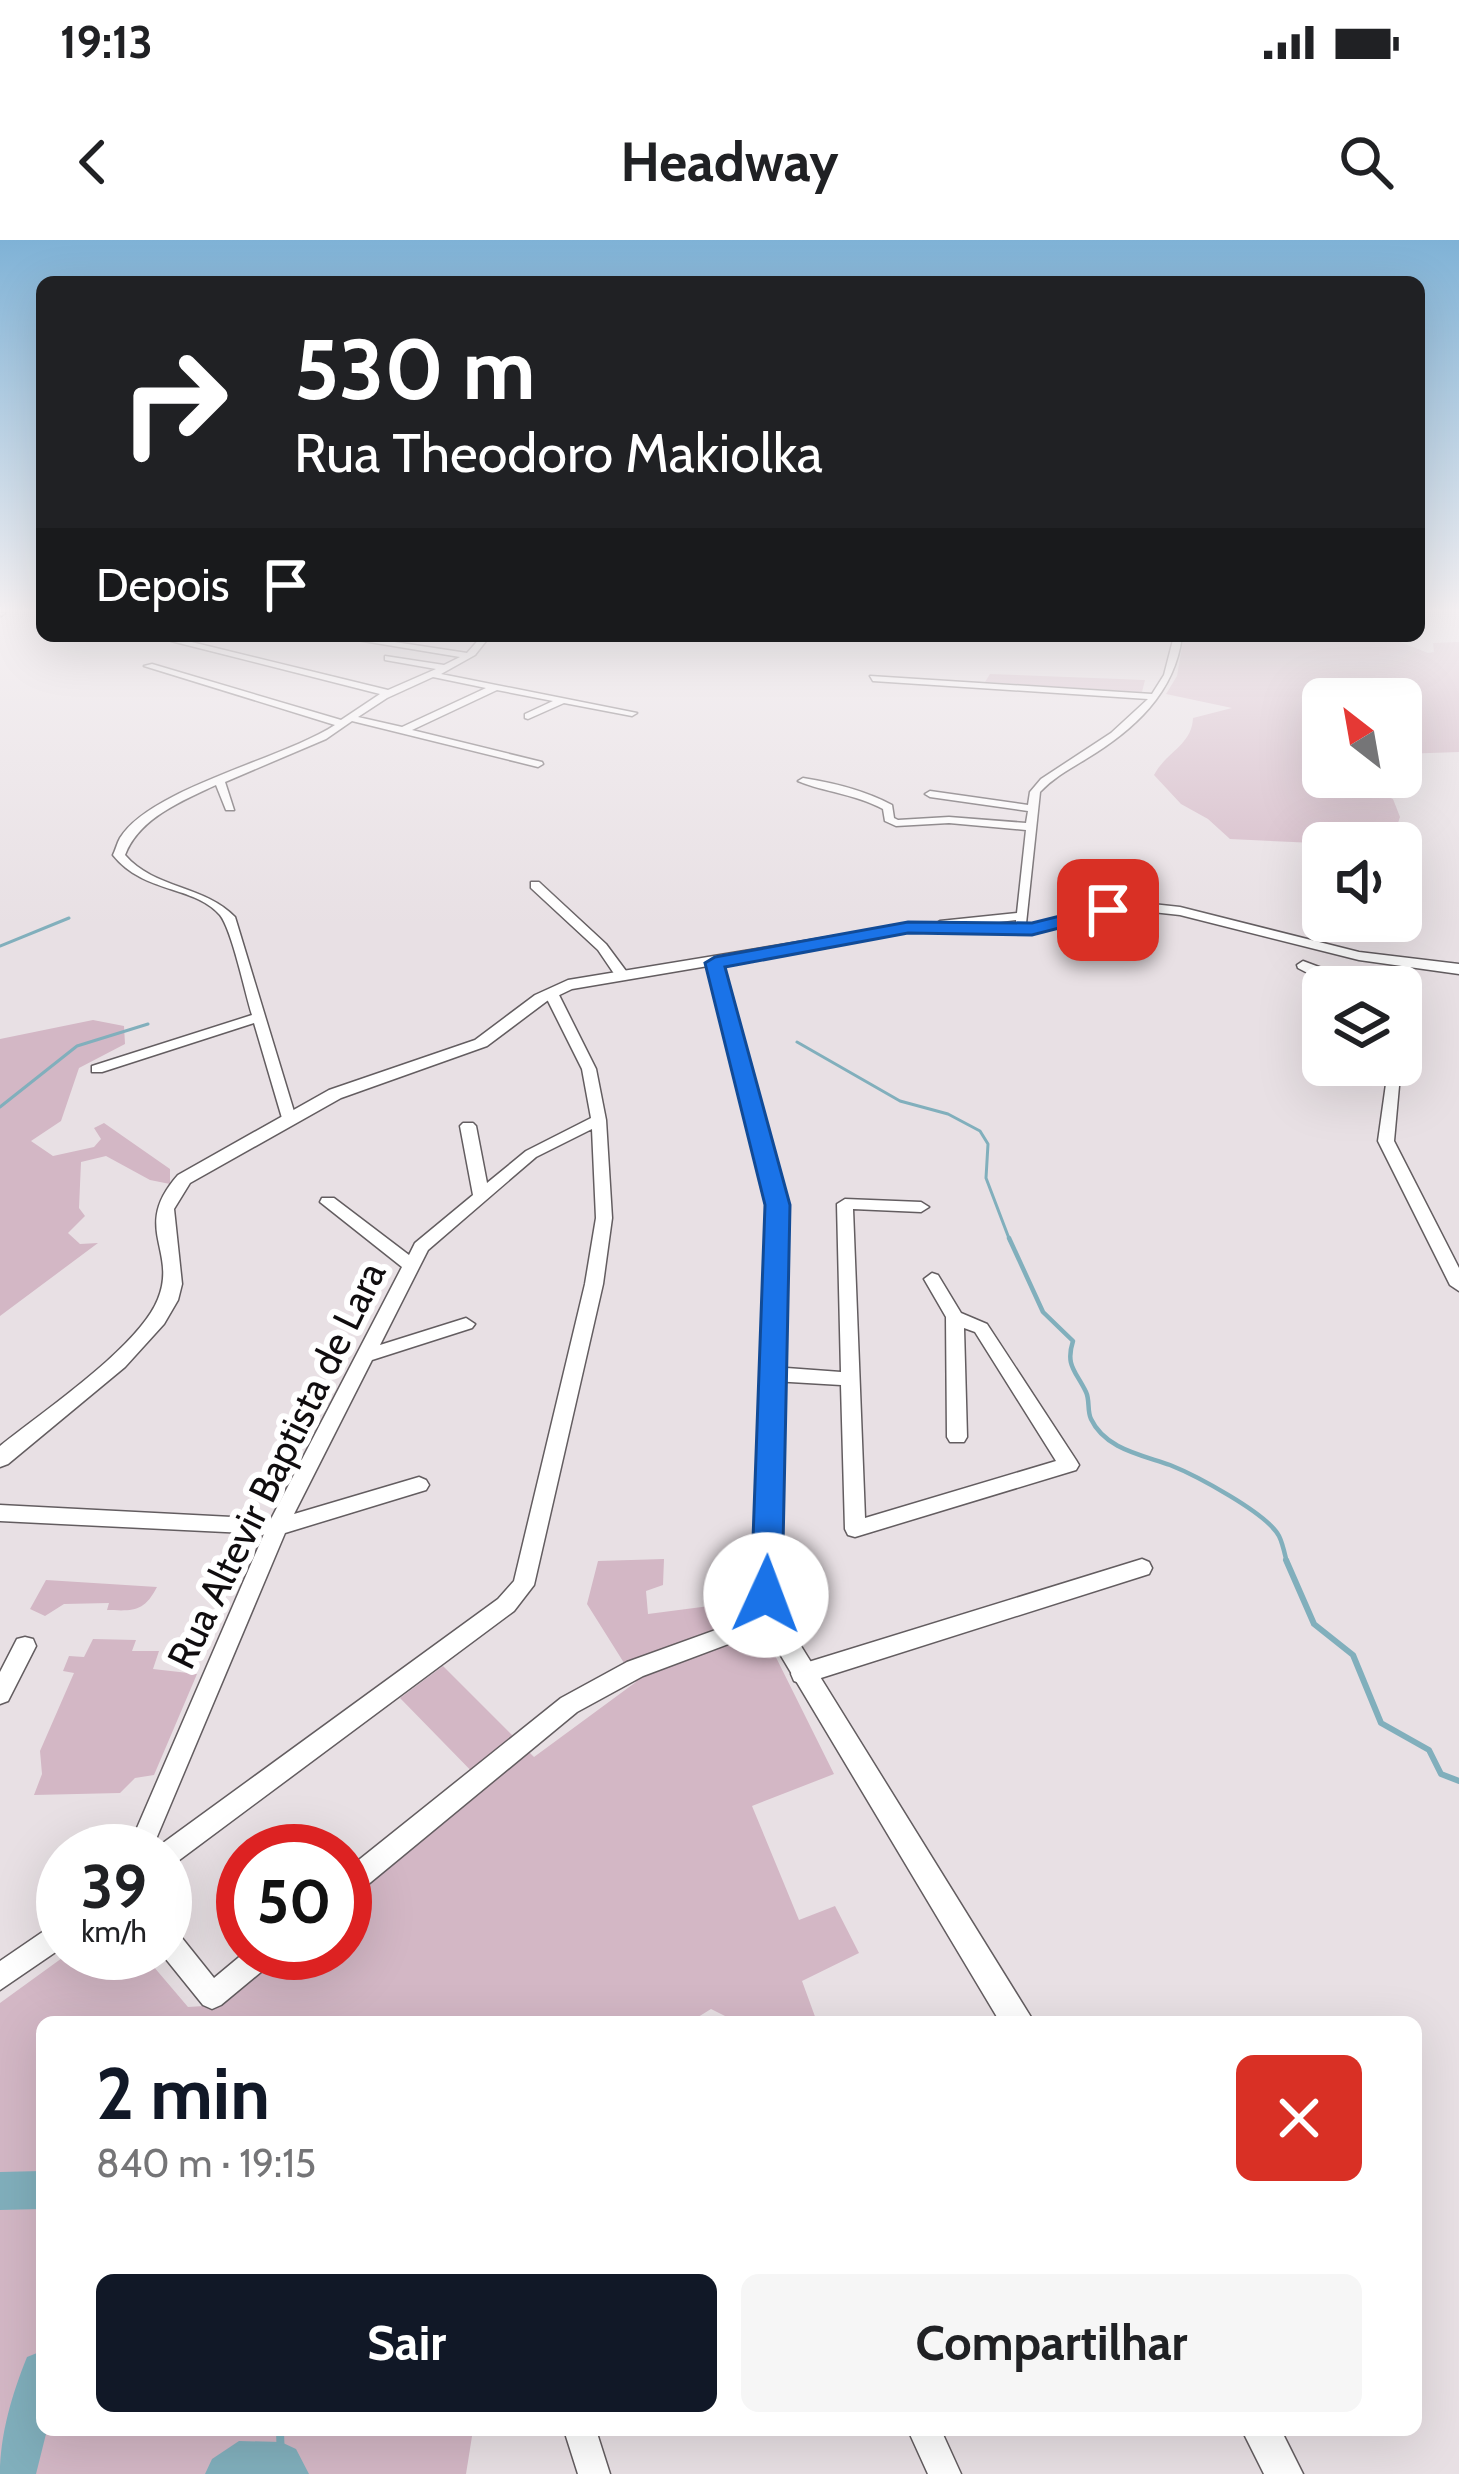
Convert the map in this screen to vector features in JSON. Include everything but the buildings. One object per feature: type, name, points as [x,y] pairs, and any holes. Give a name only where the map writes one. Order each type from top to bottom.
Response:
[{"type":"main road","points":[[0,1458],[117,1359],[161,1315],[172,1278],[162,1214],[174,1188],[346,1089],[470,1048],[551,993],[577,982],[940,925],[1022,923],[1148,907],[1338,952],[1459,969]]},
{"type":"main road","points":[[715,963],[775,1188],[779,1223],[766,1595],[771,1619],[1014,2016]]},
{"type":"main road","points":[[1264,2436],[1284,2474]]},
{"type":"street","points":[[334,717],[538,764]]},
{"type":"street","points":[[289,1118],[224,911],[131,869],[118,855],[122,839],[133,828],[219,780],[308,743],[352,717]]},
{"type":"street","points":[[402,731],[431,717]]},
{"type":"street","points":[[614,723],[624,717]]},
{"type":"street","points":[[1022,923],[1040,784],[1117,736],[1135,717]]},
{"type":"street","points":[[219,780],[230,808]]},
{"type":"street","points":[[803,781],[878,801],[888,807],[889,819],[896,823],[1032,827]]},
{"type":"street","points":[[931,794],[1034,809]]},
{"type":"street","points":[[535,885],[602,947],[622,976]]},
{"type":"street","points":[[1338,952],[1342,966]]},
{"type":"street","points":[[192,1836],[506,1605],[524,1585],[601,1251],[605,1185],[599,1120],[585,1054],[551,993]]},
{"type":"street","points":[[97,1069],[260,1017]]},
{"type":"street","points":[[1394,1086],[1385,1120],[1387,1141],[1459,1286]]},
{"type":"street","name":"Rua Altevir Baptista de Lara","points":[[150,1824],[277,1527],[425,1241],[538,1149],[599,1120]]},
{"type":"street","points":[[468,1126],[481,1195]]},
{"type":"street","points":[[328,1202],[411,1265]]},
{"type":"street","points":[[921,1207],[845,1204],[855,1529],[1069,1465],[981,1328],[955,1317]]},
{"type":"street","points":[[932,1279],[955,1317],[957,1437]]},
{"type":"street","points":[[364,1356],[466,1324]]},
{"type":"street","points":[[773,1370],[850,1375]]},
{"type":"street","points":[[0,1513],[277,1527],[419,1485]]},
{"type":"street","points":[[802,1674],[1142,1568]]},
{"type":"street","points":[[372,1865],[569,1705],[634,1669],[771,1619]]},
{"type":"street","points":[[0,1694],[25,1646]]},
{"type":"street","points":[[0,1977],[36,1951]]},
{"type":"street","points":[[192,1970],[212,1996],[231,1980]]},
{"type":"street","points":[[582,2436],[594,2474]]},
{"type":"street","points":[[927,2436],[945,2474]]},
{"type":"shaded area","points":[[1196,717],[1302,717],[1302,798],[1391,798],[1398,822],[1302,822],[1302,842],[1230,839],[1181,804],[1154,775]]},
{"type":"shaded area","points":[[1422,717],[1459,717],[1459,752],[1422,753]]},
{"type":"shaded area","points":[[93,1020],[124,1026],[125,1044],[79,1068],[61,1121],[31,1141],[53,1156],[94,1147],[101,1139],[94,1128],[104,1123],[170,1169],[170,1184],[150,1180],[106,1156],[81,1162],[79,1208],[85,1216],[68,1233],[80,1244],[98,1243],[0,1316],[0,1039]]},
{"type":"shaded area","points":[[664,1559],[663,1585],[646,1591],[648,1614],[748,1601],[834,1774],[752,1806],[799,1920],[835,1906],[859,1953],[802,1981],[815,2016],[725,2016],[711,2009],[700,2016],[36,2016],[36,2436],[472,2436],[466,2474],[0,2474],[0,2003],[36,1977],[165,1980],[188,2007],[219,2005],[249,1980],[372,1980],[372,1877],[484,1784],[400,1698],[443,1666],[534,1757],[636,1682],[587,1604],[598,1561]]},
{"type":"shaded area","points":[[46,1580],[157,1587],[137,1608],[107,1610],[109,1603],[64,1604],[45,1616],[30,1609]]},
{"type":"shaded area","points":[[93,1639],[136,1640],[132,1651],[159,1651],[153,1669],[197,1674],[154,1775],[135,1778],[120,1793],[34,1795],[42,1774],[40,1751],[74,1673],[63,1671],[69,1656],[84,1657]]},
{"type":"waterway","points":[[0,946],[69,918]]},
{"type":"waterway","points":[[0,1107],[77,1046],[148,1024]]},
{"type":"waterway","points":[[797,1042],[900,1101],[948,1114],[980,1131],[988,1144],[986,1178],[1010,1241]]},
{"type":"waterway","points":[[1009,1238],[1043,1312],[1073,1341],[1071,1363],[1097,1429],[1115,1444],[1181,1470],[1246,1506],[1279,1536],[1286,1561]]},
{"type":"waterway","points":[[1286,1561],[1314,1624],[1353,1655],[1381,1723],[1429,1750],[1441,1774],[1459,1781]]},
{"type":"waterway","points":[[0,2191],[36,2190]]},
{"type":"waterway","points":[[14,2474],[36,2394]]},
{"type":"waterway","points":[[280,2436],[281,2464]]},
{"type":"waterway","points":[[227,2474],[239,2463],[281,2464],[287,2474]]},
{"type":"route","points":[[766,1595],[778,1205],[715,963],[908,928],[1032,929],[1108,910]]}]
